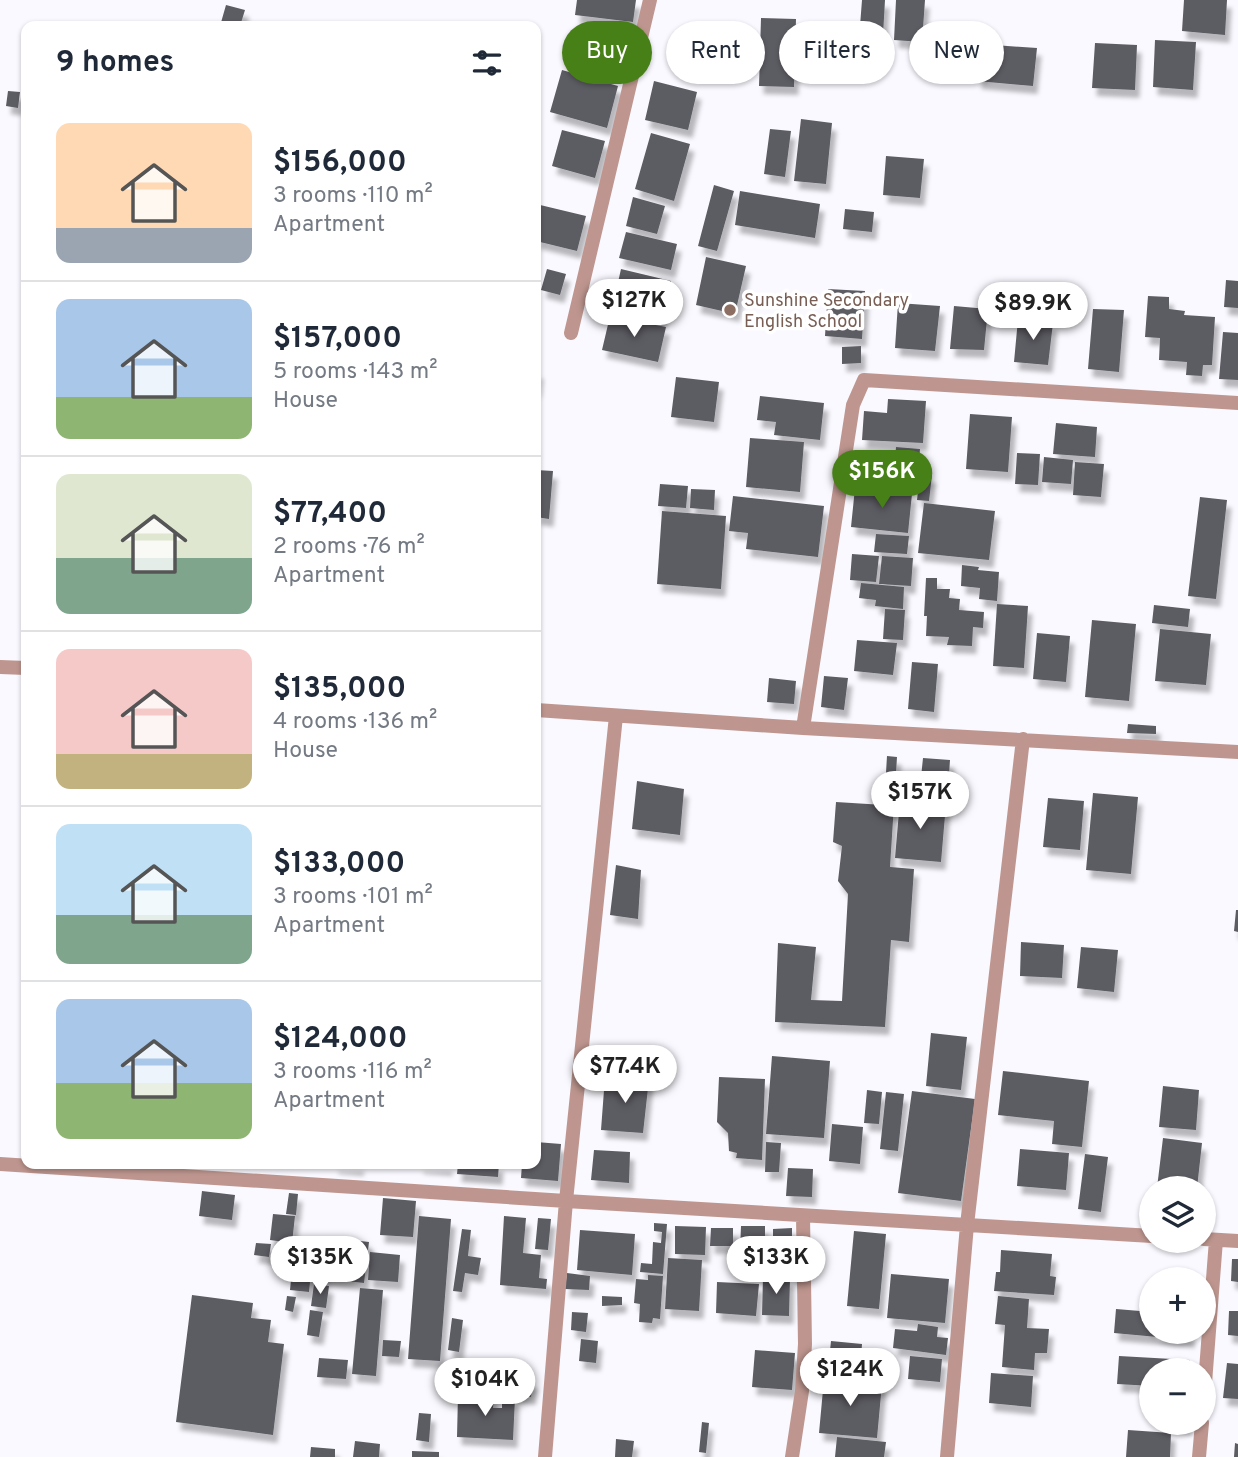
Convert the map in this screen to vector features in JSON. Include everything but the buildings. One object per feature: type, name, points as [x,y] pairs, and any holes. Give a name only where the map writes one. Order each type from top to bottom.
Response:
[{"type":"street","points":[[571,333],[650,0]]},
{"type":"street","points":[[803,728],[853,405],[864,380],[1238,402]]},
{"type":"street","points":[[0,667],[21,668]]},
{"type":"street","points":[[541,710],[1238,752]]},
{"type":"street","points":[[545,1457],[566,1201],[615,716]]},
{"type":"street","points":[[947,1457],[967,1225],[1023,739]]},
{"type":"street","points":[[0,1164],[21,1165]]},
{"type":"street","points":[[76,1169],[1139,1235]]},
{"type":"street","points":[[792,1457],[802,1391],[805,1344],[803,1216]]},
{"type":"street","points":[[1216,1240],[1238,1241]]},
{"type":"street","points":[[1205,1358],[1210,1253]]},
{"type":"street","points":[[1199,1457],[1201,1435]]},
{"type":"place","name":"Sunshine Secondary English School","points":[[730,310]]}]
